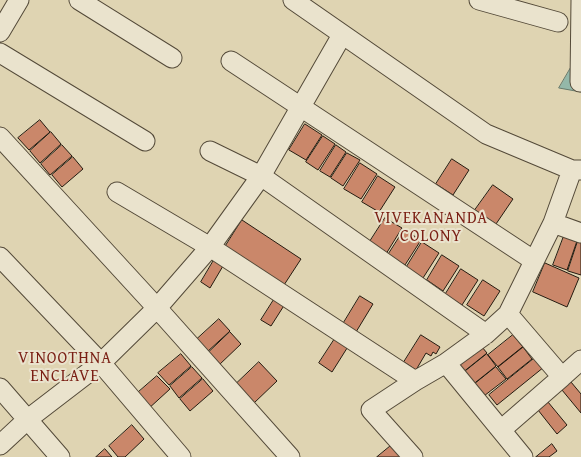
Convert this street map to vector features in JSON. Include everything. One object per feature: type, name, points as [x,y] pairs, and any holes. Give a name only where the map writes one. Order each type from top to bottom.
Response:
[{"type":"street","points":[[0,32],[19,0]]},
{"type":"street","points":[[79,0],[172,58]]},
{"type":"street","points":[[293,0],[486,134],[577,170],[554,223],[533,260],[508,314],[486,334],[446,363],[371,410],[413,457]]},
{"type":"street","points":[[479,0],[558,22]]},
{"type":"street","points":[[580,82],[581,0]]},
{"type":"street","points":[[0,445],[28,419],[101,362],[157,308],[210,247],[261,176],[342,34]]},
{"type":"street","points":[[0,53],[145,140]]},
{"type":"street","points":[[231,61],[533,260]]},
{"type":"street","points":[[0,137],[157,308],[290,457]]},
{"type":"street","points":[[210,151],[261,176],[486,334]]},
{"type":"street","points":[[117,192],[210,247],[415,381]]},
{"type":"street","points":[[554,223],[581,233]]},
{"type":"street","points":[[0,256],[101,362],[181,457]]},
{"type":"street","points":[[508,314],[562,377]]},
{"type":"street","points":[[501,430],[581,360]]},
{"type":"street","points":[[446,363],[523,457]]},
{"type":"street","points":[[0,388],[60,457]]},
{"type":"shaded area","points":[[581,50],[581,92],[559,88]]},
{"type":"building","points":[[40,120],[50,132],[29,150],[18,138]]},
{"type":"building","points":[[305,124],[322,135],[306,160],[289,150]]},
{"type":"building","points":[[51,132],[61,144],[40,163],[30,151]]},
{"type":"building","points":[[323,136],[335,144],[318,170],[306,162]]},
{"type":"building","points":[[62,145],[72,156],[50,175],[41,164]]},
{"type":"building","points":[[336,145],[346,152],[330,177],[320,171]]},
{"type":"building","points":[[347,153],[360,160],[343,186],[331,178]]},
{"type":"building","points":[[73,157],[83,169],[62,187],[52,175]]},
{"type":"building","points":[[452,159],[469,170],[453,195],[436,184]]},
{"type":"building","points":[[360,163],[377,174],[361,199],[344,189]]},
{"type":"building","points":[[378,176],[395,187],[379,212],[362,202]]},
{"type":"building","points":[[493,185],[513,199],[496,224],[475,210]]},
{"type":"building","points":[[385,218],[402,228],[386,254],[369,243]]},
{"type":"building","points":[[242,220],[301,259],[284,285],[225,247]]},
{"type":"building","points":[[404,230],[421,240],[405,265],[388,255]]},
{"type":"building","points":[[564,236],[577,241],[567,270],[553,265]]},
{"type":"building","points":[[578,241],[581,242],[581,275],[568,271]]},
{"type":"building","points":[[422,242],[439,253],[423,278],[406,268]]},
{"type":"building","points":[[442,255],[459,266],[443,291],[427,280]]},
{"type":"building","points":[[214,260],[223,266],[210,288],[201,282]]},
{"type":"building","points":[[545,263],[579,278],[567,307],[533,292]]},
{"type":"building","points":[[461,269],[478,280],[462,305],[445,295]]},
{"type":"building","points":[[483,280],[500,291],[484,316],[467,305]]},
{"type":"building","points":[[360,296],[373,304],[356,332],[343,324]]},
{"type":"building","points":[[275,298],[285,304],[271,326],[261,320]]},
{"type":"building","points":[[219,319],[230,331],[207,352],[196,340]]},
{"type":"building","points":[[230,332],[241,344],[219,365],[207,354]]},
{"type":"building","points":[[421,335],[440,347],[436,354],[433,352],[431,356],[426,353],[416,370],[404,362]]},
{"type":"building","points":[[513,335],[523,347],[498,367],[488,355]]},
{"type":"building","points":[[336,337],[349,345],[332,372],[319,363]]},
{"type":"building","points":[[477,341],[487,353],[462,373],[453,361]]},
{"type":"building","points":[[523,347],[532,359],[507,379],[498,367]]},
{"type":"building","points":[[181,354],[191,366],[169,385],[158,373]]},
{"type":"building","points":[[487,354],[496,366],[471,386],[462,374]]},
{"type":"building","points":[[536,357],[544,367],[497,405],[489,395]]},
{"type":"building","points":[[259,362],[277,381],[254,403],[236,384]]},
{"type":"building","points":[[192,367],[202,378],[179,398],[170,386]]},
{"type":"building","points":[[496,367],[506,379],[480,399],[471,387]]},
{"type":"building","points":[[157,376],[170,389],[147,410],[134,396]]},
{"type":"building","points":[[203,379],[213,391],[190,411],[180,399]]},
{"type":"building","points":[[571,382],[581,394],[581,413],[562,390]]},
{"type":"building","points":[[548,402],[567,425],[557,434],[538,410]]},
{"type":"building","points":[[132,425],[144,439],[125,457],[118,457],[109,446]]},
{"type":"building","points":[[393,444],[403,457],[377,457]]},
{"type":"building","points":[[552,444],[557,451],[549,457],[536,457]]},
{"type":"building","points":[[105,449],[112,457],[96,457]]},
{"type":"district","name":"VIVEKANANDA COLONY","points":[[431,228]]},
{"type":"district","name":"VINOOTHNA ENCLAVE","points":[[65,368]]}]
